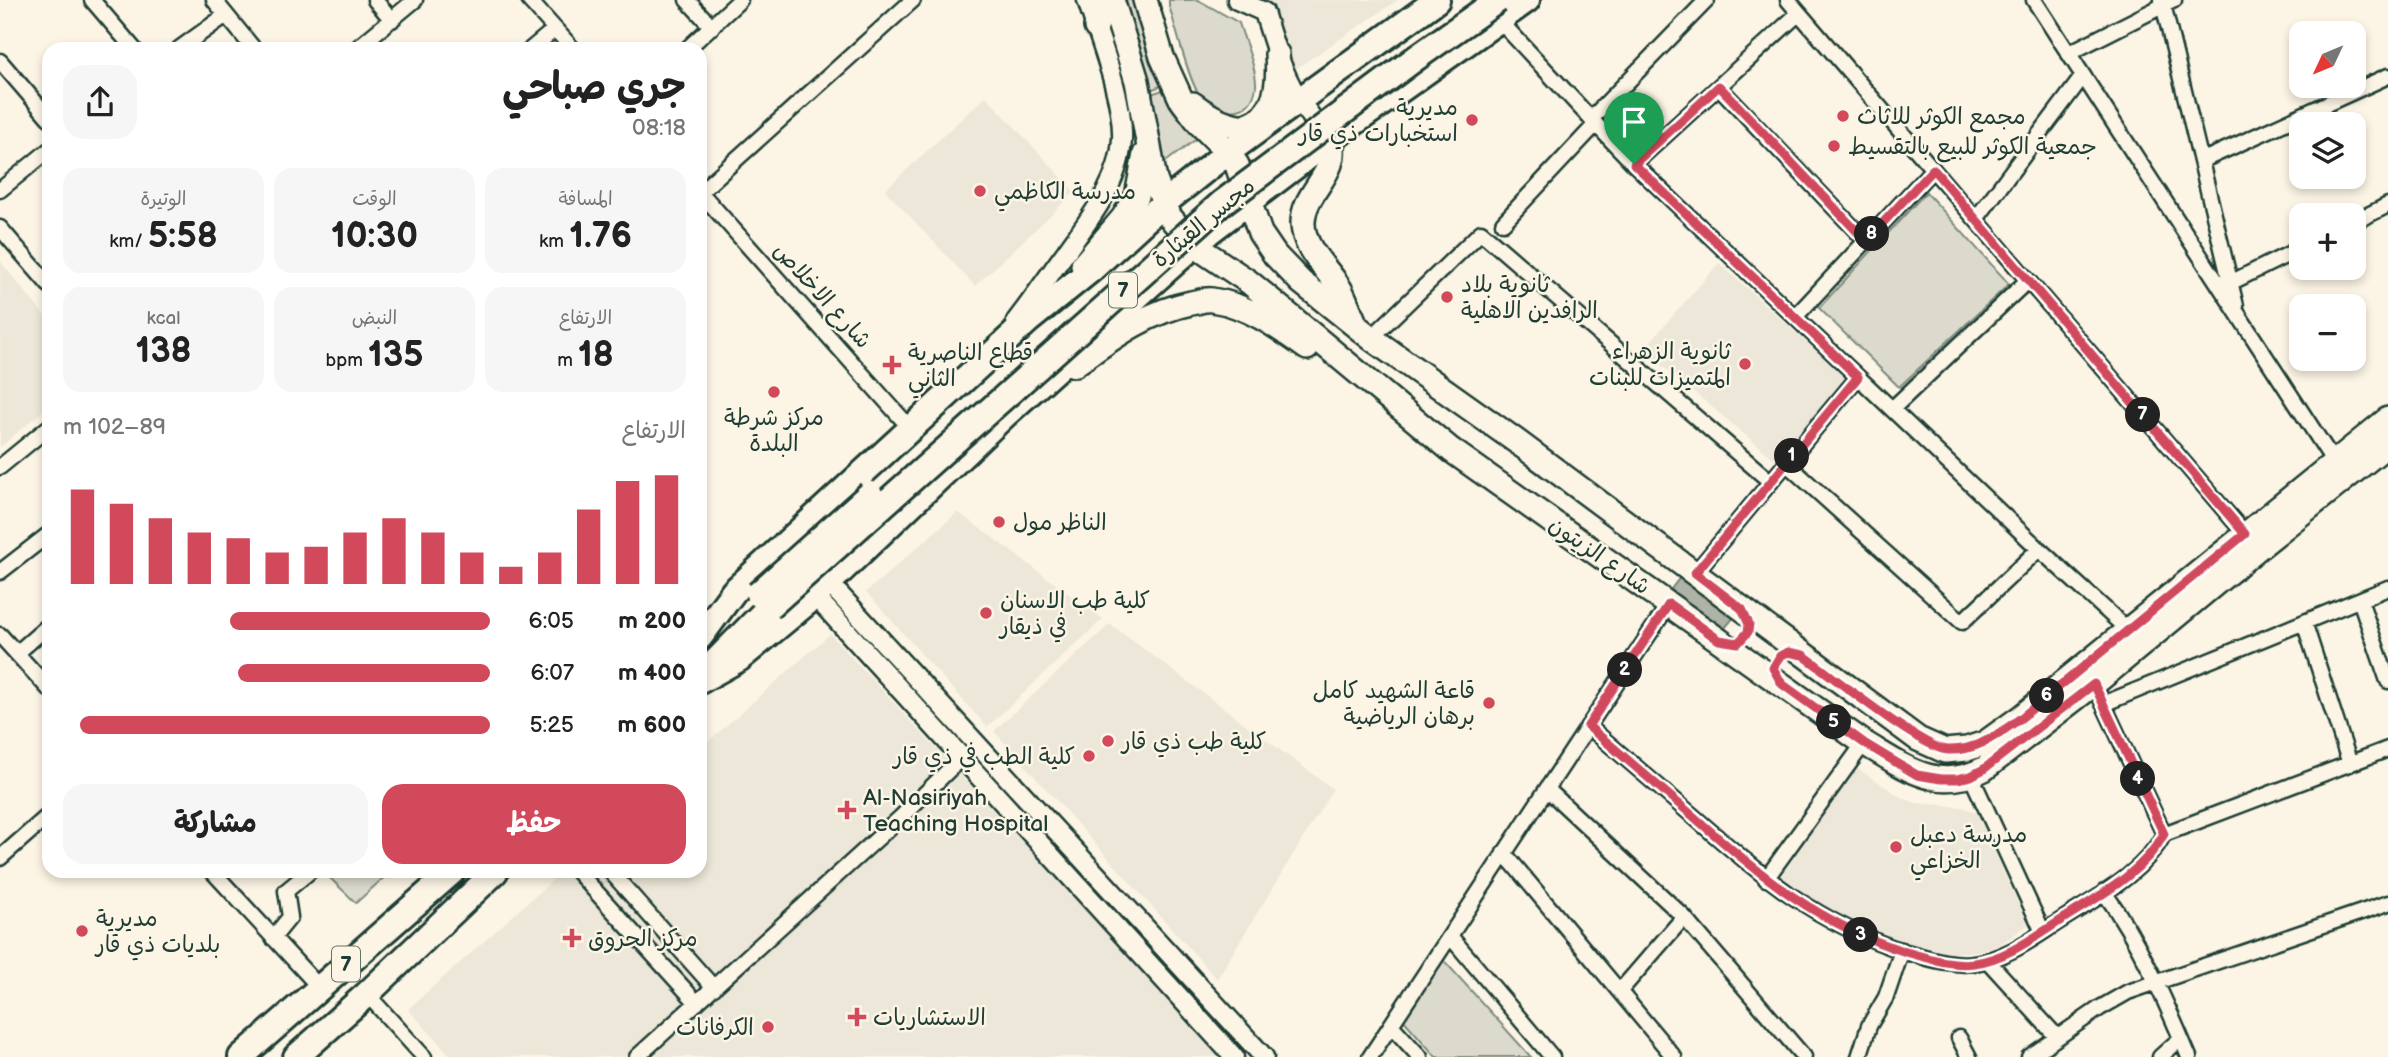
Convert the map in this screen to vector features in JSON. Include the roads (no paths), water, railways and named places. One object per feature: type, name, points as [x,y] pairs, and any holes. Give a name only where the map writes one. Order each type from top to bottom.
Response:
[{"type":"highway","points":[[707,628],[734,592],[984,362],[1163,204],[1228,152],[1437,0]]},
{"type":"highway","name":"مجسر القيثارة","points":[[764,600],[1212,190],[1470,0]]},
{"type":"highway","points":[[707,675],[755,648],[822,590],[1006,414],[1194,245],[1499,10],[1527,0]]},
{"type":"highway","name":"مجسر القيثارة","points":[[764,600],[1223,202],[1416,58],[1499,10]]},
{"type":"highway","points":[[1092,269],[1109,265],[1122,276],[1131,290],[1125,307]]},
{"type":"highway","name":"7","points":[[707,642],[764,600]]},
{"type":"highway","name":"7","points":[[707,670],[764,600]]},
{"type":"highway","name":"7","points":[[241,1057],[445,878]]},
{"type":"highway","name":"7","points":[[296,1057],[489,878]]},
{"type":"main road","points":[[1096,27],[1104,0]]},
{"type":"main road","name":"شارع الزيتون","points":[[1112,0],[1138,81],[1154,180],[1163,204],[1179,229],[1194,245],[1249,282],[1451,450],[1864,743],[1917,775],[1941,779],[1971,776]]},
{"type":"main road","name":"شارع الزيتون","points":[[1145,0],[1161,57],[1177,91],[1200,124],[1237,165],[1260,233],[1275,255],[1301,282],[1364,332],[1803,655],[1919,738],[1945,751],[1967,749],[1985,743],[2021,718],[2388,419]]},
{"type":"main road","points":[[1238,127],[1256,120],[1271,105],[1277,93],[1277,54]]},
{"type":"main road","points":[[1177,91],[1210,115],[1238,127],[1268,123]]},
{"type":"main road","points":[[1330,140],[1332,162],[1306,204],[1304,232],[1310,249],[1339,288],[1364,332]]},
{"type":"main road","points":[[1053,300],[1123,218],[1137,195],[1147,144]]},
{"type":"main road","points":[[1006,414],[1126,328],[1168,307],[1210,299],[1245,309],[1282,330],[1451,450]]},
{"type":"main road","points":[[1971,776],[2098,694],[2256,549],[2388,444]]},
{"type":"main road","points":[[1719,640],[1738,643],[1745,638],[1749,624],[1742,609]]},
{"type":"main road","points":[[1782,684],[1773,668],[1776,660],[1788,652],[1803,655]]},
{"type":"street","points":[[92,0],[128,42]]},
{"type":"street","points":[[214,0],[248,42]]},
{"type":"street","points":[[375,0],[392,20]]},
{"type":"street","points":[[365,42],[415,0]]},
{"type":"street","points":[[530,0],[567,42]]},
{"type":"street","points":[[687,0],[712,27]]},
{"type":"street","points":[[695,42],[740,0]]},
{"type":"street","points":[[707,186],[913,0]]},
{"type":"street","points":[[984,362],[1084,228],[1106,193],[1120,158],[1122,136],[1115,88],[1087,0]]},
{"type":"street","points":[[1237,0],[1263,6],[1277,54],[1299,100],[1330,140]]},
{"type":"street","points":[[1503,223],[1707,0]]},
{"type":"street","points":[[1788,0],[2245,534]]},
{"type":"street","points":[[2034,0],[2334,462]]},
{"type":"street","points":[[2068,53],[2167,2],[2238,317]]},
{"type":"street","points":[[1499,10],[1593,122],[1634,164],[2039,549],[2128,630]]},
{"type":"street","points":[[1634,164],[1799,13]]},
{"type":"street","points":[[189,42],[226,15]]},
{"type":"street","points":[[539,42],[555,29]]},
{"type":"street","points":[[0,61],[42,110]]},
{"type":"street","points":[[1976,219],[2083,76]]},
{"type":"street","points":[[2201,161],[2388,76]]},
{"type":"street","points":[[1719,86],[1866,241]]},
{"type":"street","points":[[0,190],[42,156]]},
{"type":"street","points":[[1795,317],[1933,169]]},
{"type":"street","name":"شارع الاخلاص","points":[[707,200],[911,429]]},
{"type":"street","points":[[2366,216],[2388,205]]},
{"type":"street","points":[[0,229],[42,277]]},
{"type":"street","points":[[1364,332],[1481,232],[1771,482]]},
{"type":"street","points":[[2230,283],[2289,254]]},
{"type":"street","points":[[1892,409],[2028,281]]},
{"type":"street","points":[[1695,573],[1858,377]]},
{"type":"street","points":[[0,467],[42,433]]},
{"type":"street","points":[[1786,463],[1962,622],[2039,549]]},
{"type":"street","points":[[0,572],[42,539]]},
{"type":"street","points":[[2164,834],[2098,694],[2304,622],[2388,588]]},
{"type":"street","points":[[822,590],[961,758],[1234,1057]]},
{"type":"street","points":[[822,590],[1264,1057]]},
{"type":"street","points":[[2360,600],[2388,681]]},
{"type":"street","points":[[1370,1057],[1669,604]]},
{"type":"street","points":[[2304,622],[2350,764]]},
{"type":"street","points":[[17,653],[42,631]]},
{"type":"street","points":[[0,635],[42,681]]},
{"type":"street","points":[[1588,726],[1766,879],[1823,916],[1876,942],[1955,963],[1987,960],[2006,953],[2043,932],[2147,860],[2164,834],[2388,750]]},
{"type":"street","points":[[1766,879],[1864,743]]},
{"type":"street","points":[[637,1057],[900,818],[961,758]]},
{"type":"street","points":[[1971,776],[2043,932]]},
{"type":"street","points":[[1547,789],[1684,917],[1804,1057]]},
{"type":"street","points":[[0,858],[42,821]]},
{"type":"street","points":[[1504,853],[1674,1057]]},
{"type":"street","points":[[218,878],[319,987]]},
{"type":"street","points":[[273,938],[290,917],[286,891],[302,878]]},
{"type":"street","points":[[583,878],[698,1003]]},
{"type":"street","points":[[616,878],[714,988]]},
{"type":"street","points":[[2104,892],[2124,920],[2189,1057]]},
{"type":"street","points":[[2029,1057],[2128,992],[2388,903]]},
{"type":"street","points":[[1620,991],[1684,917]]},
{"type":"street","points":[[1450,936],[1552,1057]]},
{"type":"street","points":[[1855,1056],[1885,997],[1902,950]]},
{"type":"street","points":[[1987,960],[2057,1037]]},
{"type":"street","points":[[366,994],[424,1057]]},
{"type":"street","points":[[1391,1024],[1420,1057]]},
{"type":"street","points":[[1959,1038],[1969,1057]]},
{"type":"street","points":[[2161,1057],[2181,1038]]},
{"type":"place","name":"مجمع الكوثر للاثاث","points":[[1843,116]]},
{"type":"place","name":"مديرية استخبارات ذي قار","points":[[1472,120]]},
{"type":"place","name":"جمعية الكوثر للبيع بالتقسيط","points":[[1834,146]]},
{"type":"place","name":"مدرسة الكاظمي","points":[[980,191]]},
{"type":"place","name":"ثانوية بلاد الرافدين الاهلية","points":[[1447,297]]},
{"type":"place","name":"ثانوية الزهراء المتميزات للبنات","points":[[1745,364]]},
{"type":"place","name":"قطاع الناصرية الثاني","points":[[892,365]]},
{"type":"place","name":"مركز شرطة البلدة","points":[[774,392]]},
{"type":"place","name":"الناظر مول","points":[[999,522]]},
{"type":"place","name":"كلية طب الاسنان في ذيقار","points":[[986,613]]},
{"type":"place","name":"قاعة الشهيد كامل برهان الرياضية","points":[[1489,703]]},
{"type":"place","name":"كلية طب ذي قار","points":[[1108,741]]},
{"type":"place","name":"كلية الطب في ذي قار","points":[[1089,756]]},
{"type":"place","name":"Al-Nasiriyah Teaching Hospital","points":[[847,810]]},
{"type":"place","name":"مدرسة دعبل الخزاعي","points":[[1896,847]]},
{"type":"place","name":"مديرية بلديات ذي قار","points":[[82,931]]},
{"type":"place","name":"مركز الحروق","points":[[572,938]]},
{"type":"place","name":"الاستشاريات","points":[[857,1017]]},
{"type":"place","name":"الكرفانات","points":[[768,1027]]}]
